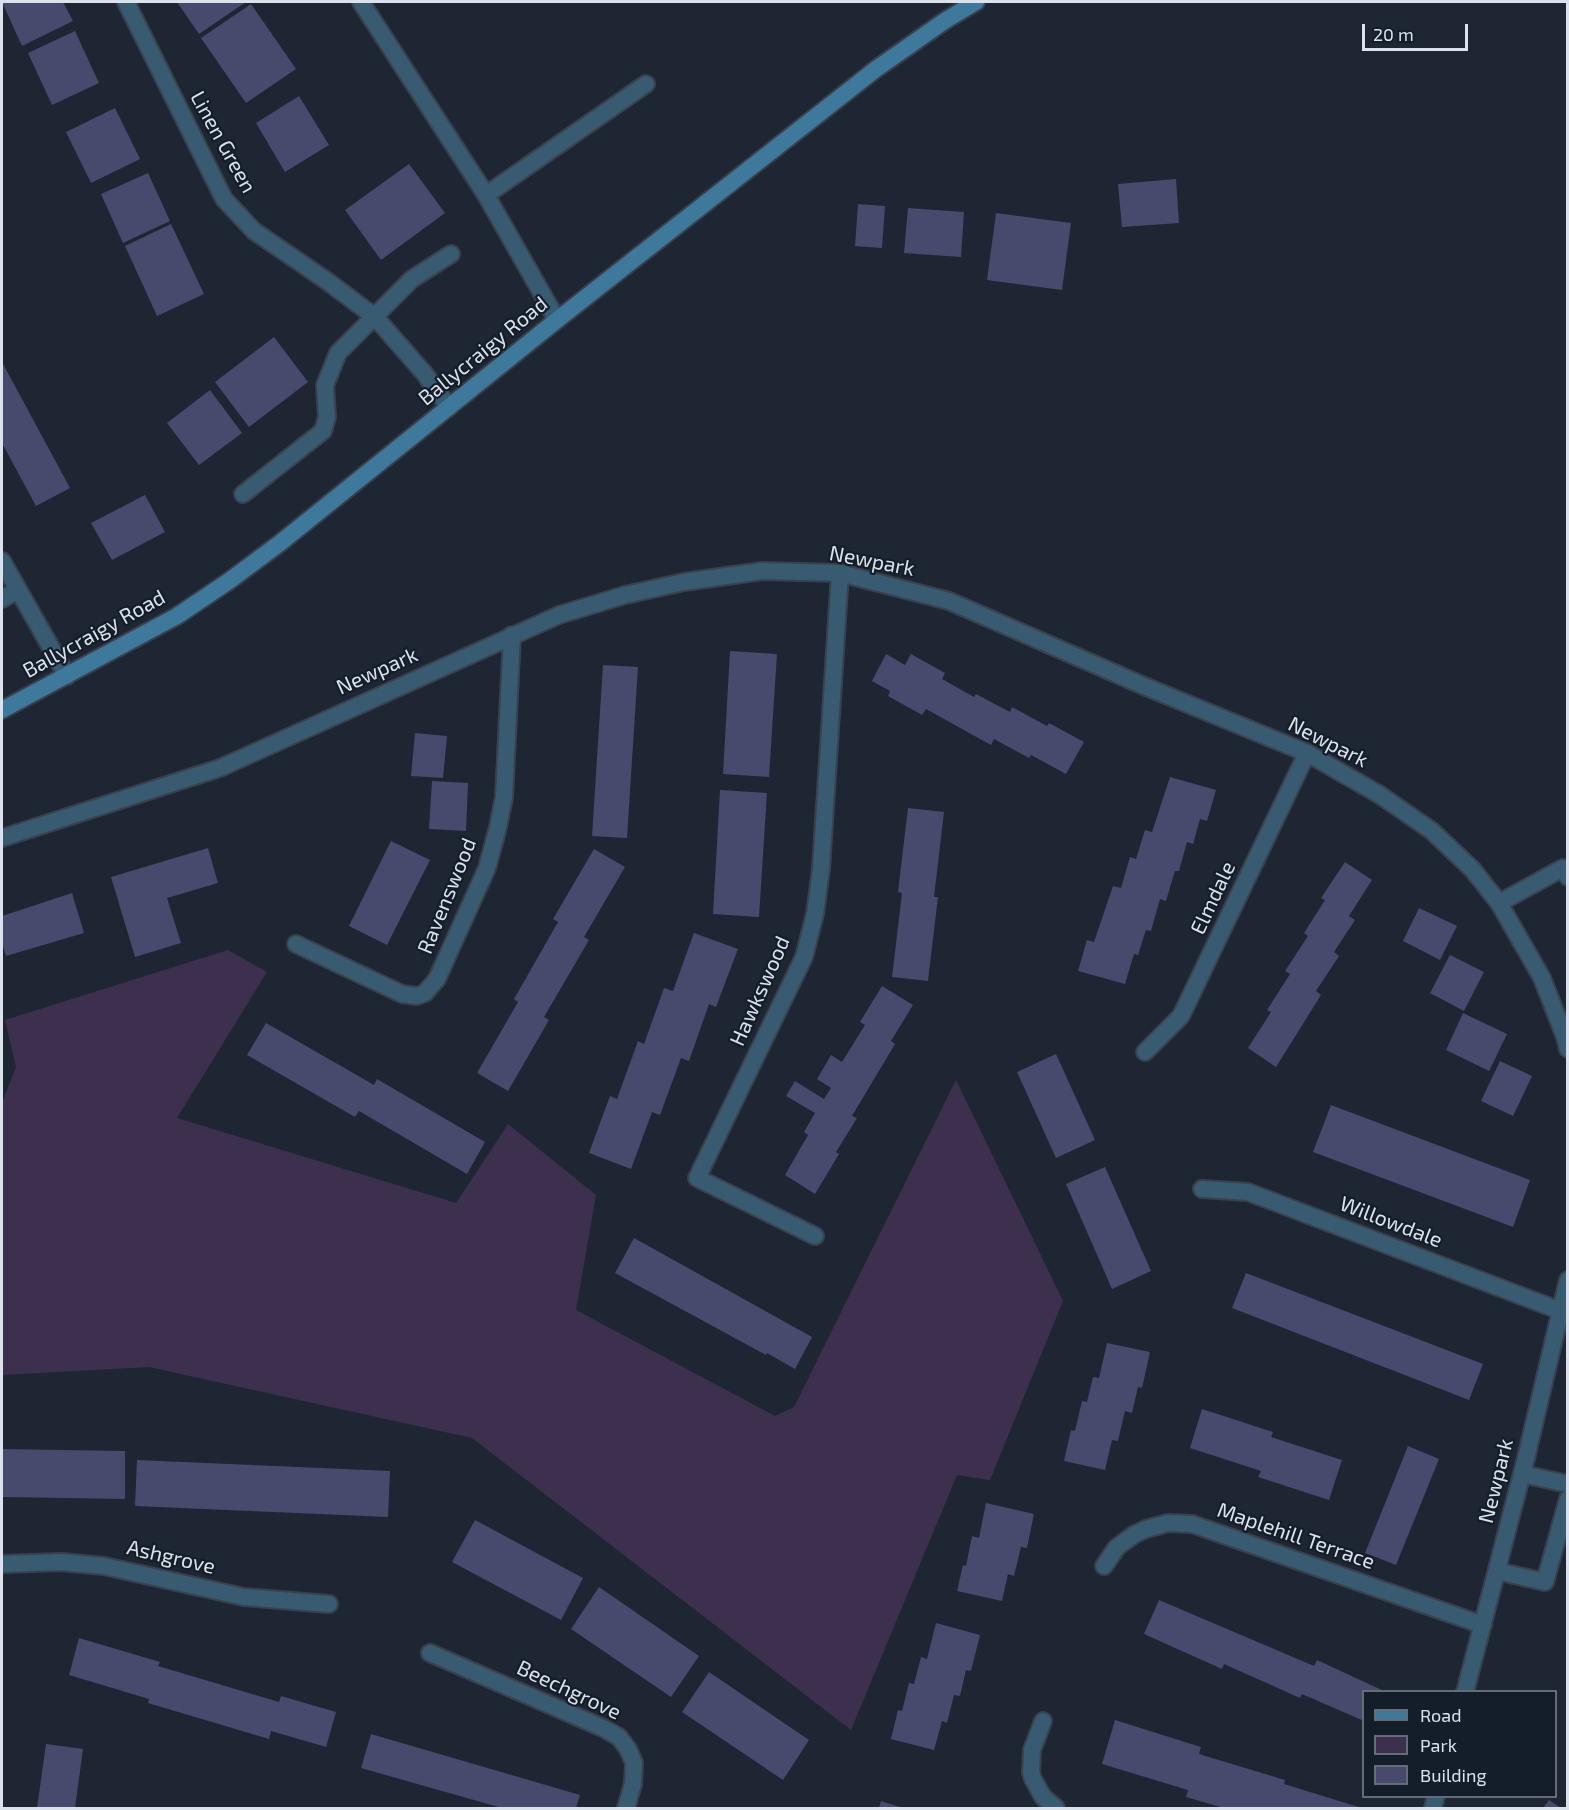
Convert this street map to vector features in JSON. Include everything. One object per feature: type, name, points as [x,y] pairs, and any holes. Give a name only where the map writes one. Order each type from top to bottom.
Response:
[{"type":"main road","name":"Ballycraigy Road","points":[[2,710],[177,616],[229,581],[280,543],[557,320],[876,69],[976,2]]},
{"type":"street","name":"Linen Green","points":[[126,2],[224,199],[254,231],[375,317],[424,373],[448,407]]},
{"type":"street","points":[[361,2],[486,195],[557,320]]},
{"type":"street","points":[[486,195],[646,84]]},
{"type":"street","points":[[243,494],[323,431],[327,417],[325,385],[338,353],[412,279],[451,254]]},
{"type":"street","points":[[2,561],[67,676]]},
{"type":"street","name":"Newpark","points":[[2,838],[220,768],[559,615],[625,595],[684,582],[762,571],[840,573],[950,601],[1144,686],[1307,753],[1380,795],[1432,831],[1473,870],[1499,903],[1542,978],[1568,1049]]},
{"type":"street","name":"Hawkswood","points":[[815,1236],[697,1178],[804,957],[815,914],[821,869],[840,573]]},
{"type":"street","points":[[2,599],[18,590]]},
{"type":"street","name":"Ravenswood","points":[[296,944],[402,994],[417,996],[425,993],[437,979],[487,868],[498,828],[504,797],[512,635]]},
{"type":"street","name":"Elmdale","points":[[1145,1052],[1181,1016],[1307,753]]},
{"type":"street","points":[[1499,903],[1563,868],[1568,877]]},
{"type":"street","name":"Willowdale","points":[[1202,1189],[1248,1192],[1561,1311]]},
{"type":"street","name":"Newpark","points":[[1466,1690],[1522,1474],[1568,1280]]},
{"type":"street","points":[[1522,1474],[1568,1484]]},
{"type":"street","points":[[1497,1570],[1545,1582],[1568,1499]]},
{"type":"street","name":"Maplehill Terrace","points":[[1104,1566],[1117,1547],[1146,1528],[1168,1523],[1192,1524],[1483,1625]]},
{"type":"street","name":"Ashgrove","points":[[2,1564],[61,1562],[104,1566],[244,1597],[329,1604]]},
{"type":"street","name":"Beechgrove","points":[[430,1653],[619,1737],[634,1763],[633,1784],[626,1809]]},
{"type":"street","points":[[1043,1721],[1032,1750],[1031,1772],[1042,1797],[1056,1809]]},
{"type":"green space","points":[[228,950],[267,972],[177,1118],[456,1203],[508,1124],[596,1195],[576,1310],[775,1416],[794,1407],[956,1080],[1063,1301],[990,1480],[957,1475],[851,1730],[472,1438],[149,1367],[2,1375],[2,1103],[16,1067],[5,1020]]},
{"type":"building","points":[[2,2],[63,2],[73,21],[22,46]]},
{"type":"building","points":[[177,2],[246,2],[199,34]]},
{"type":"building","points":[[251,4],[296,69],[246,103],[201,38]]},
{"type":"building","points":[[75,31],[99,83],[52,105],[28,53]]},
{"type":"building","points":[[299,96],[329,145],[285,172],[256,123]]},
{"type":"building","points":[[115,108],[140,159],[91,183],[66,132]]},
{"type":"building","points":[[409,164],[445,213],[381,260],[345,210]]},
{"type":"building","points":[[148,173],[170,221],[123,243],[101,194]]},
{"type":"building","points":[[1176,179],[1179,223],[1122,227],[1118,184]]},
{"type":"building","points":[[858,204],[885,206],[882,248],[855,246]]},
{"type":"building","points":[[908,208],[964,212],[961,257],[904,253]]},
{"type":"building","points":[[996,213],[1071,223],[1062,290],[987,280]]},
{"type":"building","points":[[171,224],[204,294],[157,316],[125,246]]},
{"type":"building","points":[[274,337],[308,382],[249,427],[215,382]]},
{"type":"building","points":[[2,362],[70,488],[36,506],[2,443]]},
{"type":"building","points":[[210,390],[242,433],[199,465],[167,423]]},
{"type":"building","points":[[145,495],[165,532],[112,560],[91,523]]},
{"type":"building","points":[[730,651],[777,654],[769,777],[723,774]]},
{"type":"building","points":[[886,654],[905,665],[911,654],[945,673],[942,679],[974,697],[976,694],[1010,712],[1012,707],[1084,742],[1066,774],[994,739],[991,745],[926,709],[922,715],[888,696],[890,691],[872,681]]},
{"type":"building","points":[[603,665],[638,667],[627,838],[592,836]]},
{"type":"building","points":[[415,733],[447,736],[443,778],[411,776]]},
{"type":"building","points":[[1170,777],[1216,790],[1207,821],[1200,819],[1193,844],[1187,842],[1179,871],[1175,871],[1166,901],[1160,899],[1151,931],[1146,930],[1138,955],[1134,954],[1125,984],[1078,971],[1087,940],[1094,942],[1113,886],[1121,888],[1130,857],[1136,859],[1145,830],[1152,832]]},
{"type":"building","points":[[432,781],[468,783],[466,831],[429,829]]},
{"type":"building","points":[[720,790],[767,793],[759,917],[713,914]]},
{"type":"building","points":[[908,808],[944,812],[934,897],[938,897],[928,981],[892,977],[902,893],[898,892]]},
{"type":"building","points":[[391,841],[430,860],[387,945],[349,926]]},
{"type":"building","points":[[208,848],[218,883],[167,898],[181,943],[135,957],[111,877]]},
{"type":"building","points":[[594,849],[625,867],[584,937],[589,940],[544,1017],[549,1020],[508,1091],[477,1073],[518,1002],[514,999],[558,922],[553,919]]},
{"type":"building","points":[[1345,862],[1372,880],[1349,916],[1355,920],[1334,952],[1339,956],[1316,991],[1321,995],[1276,1067],[1248,1048],[1271,1012],[1267,1010],[1290,974],[1285,971],[1308,936],[1304,933],[1325,900],[1321,898]]},
{"type":"building","points":[[72,893],[84,933],[6,956],[2,943],[2,916]]},
{"type":"building","points":[[1419,908],[1457,926],[1440,960],[1403,941]]},
{"type":"building","points":[[694,933],[738,949],[716,1007],[709,1004],[689,1061],[681,1058],[660,1115],[652,1112],[631,1169],[589,1153],[610,1096],[617,1099],[638,1041],[644,1044],[664,988],[673,991]]},
{"type":"building","points":[[1450,955],[1484,972],[1464,1011],[1430,993]]},
{"type":"building","points":[[882,986],[913,1005],[891,1041],[895,1044],[852,1116],[857,1118],[836,1152],[839,1154],[815,1194],[785,1175],[808,1135],[804,1132],[815,1113],[786,1096],[795,1081],[824,1099],[831,1088],[817,1079],[831,1055],[842,1062],[865,1025],[860,1022]]},
{"type":"building","points":[[1463,1013],[1507,1034],[1489,1071],[1446,1050]]},
{"type":"building","points":[[266,1023],[374,1085],[377,1079],[485,1142],[467,1174],[359,1111],[355,1117],[247,1055]]},
{"type":"building","points":[[1056,1054],[1095,1140],[1056,1158],[1017,1072]]},
{"type":"building","points":[[1500,1061],[1532,1076],[1513,1116],[1481,1101]]},
{"type":"building","points":[[1331,1105],[1530,1180],[1513,1227],[1313,1152]]},
{"type":"building","points":[[1105,1167],[1151,1271],[1112,1289],[1066,1184]]},
{"type":"building","points":[[634,1238],[812,1337],[795,1369],[615,1273]]},
{"type":"building","points":[[1246,1273],[1483,1364],[1469,1400],[1232,1308]]},
{"type":"building","points":[[1107,1343],[1150,1352],[1142,1388],[1138,1387],[1132,1413],[1125,1411],[1118,1441],[1112,1440],[1105,1470],[1064,1461],[1071,1430],[1075,1431],[1082,1401],[1087,1402],[1093,1377],[1099,1378]]},
{"type":"building","points":[[1202,1409],[1273,1432],[1271,1437],[1342,1460],[1329,1500],[1258,1477],[1261,1471],[1190,1448]]},
{"type":"building","points":[[1408,1446],[1439,1459],[1396,1565],[1365,1553]]},
{"type":"building","points":[[2,1449],[125,1451],[125,1499],[2,1497]]},
{"type":"building","points":[[137,1460],[390,1471],[388,1517],[135,1506]]},
{"type":"building","points":[[986,1503],[1034,1514],[1027,1548],[1021,1547],[1014,1576],[1008,1574],[1002,1601],[957,1591],[963,1565],[966,1566],[972,1536],[979,1538]]},
{"type":"building","points":[[475,1520],[583,1578],[561,1620],[452,1562]]},
{"type":"building","points":[[599,1587],[699,1656],[671,1697],[571,1629]]},
{"type":"building","points":[[1159,1600],[1314,1666],[1317,1660],[1382,1690],[1362,1690],[1362,1720],[1302,1694],[1300,1698],[1224,1664],[1222,1669],[1144,1634]]},
{"type":"building","points":[[936,1623],[980,1635],[971,1671],[966,1670],[960,1696],[954,1695],[947,1723],[942,1721],[934,1750],[891,1739],[898,1710],[902,1711],[909,1683],[914,1684],[921,1657],[927,1659]]},
{"type":"building","points":[[79,1638],[160,1662],[158,1666],[279,1702],[281,1696],[336,1712],[326,1747],[271,1731],[269,1739],[148,1703],[149,1699],[69,1675]]},
{"type":"building","points":[[709,1672],[809,1740],[783,1780],[682,1712]]},
{"type":"building","points":[[1115,1720],[1201,1747],[1199,1754],[1285,1780],[1284,1784],[1362,1808],[1224,1808],[1186,1797],[1188,1790],[1102,1764]]},
{"type":"building","points":[[371,1734],[580,1795],[576,1808],[502,1808],[361,1768]]},
{"type":"building","points":[[46,1744],[83,1749],[75,1808],[37,1808]]},
{"type":"building","points":[[1549,1800],[1561,1808],[1543,1808]]},
{"type":"building","points":[[881,1801],[903,1808],[879,1808]]}]
